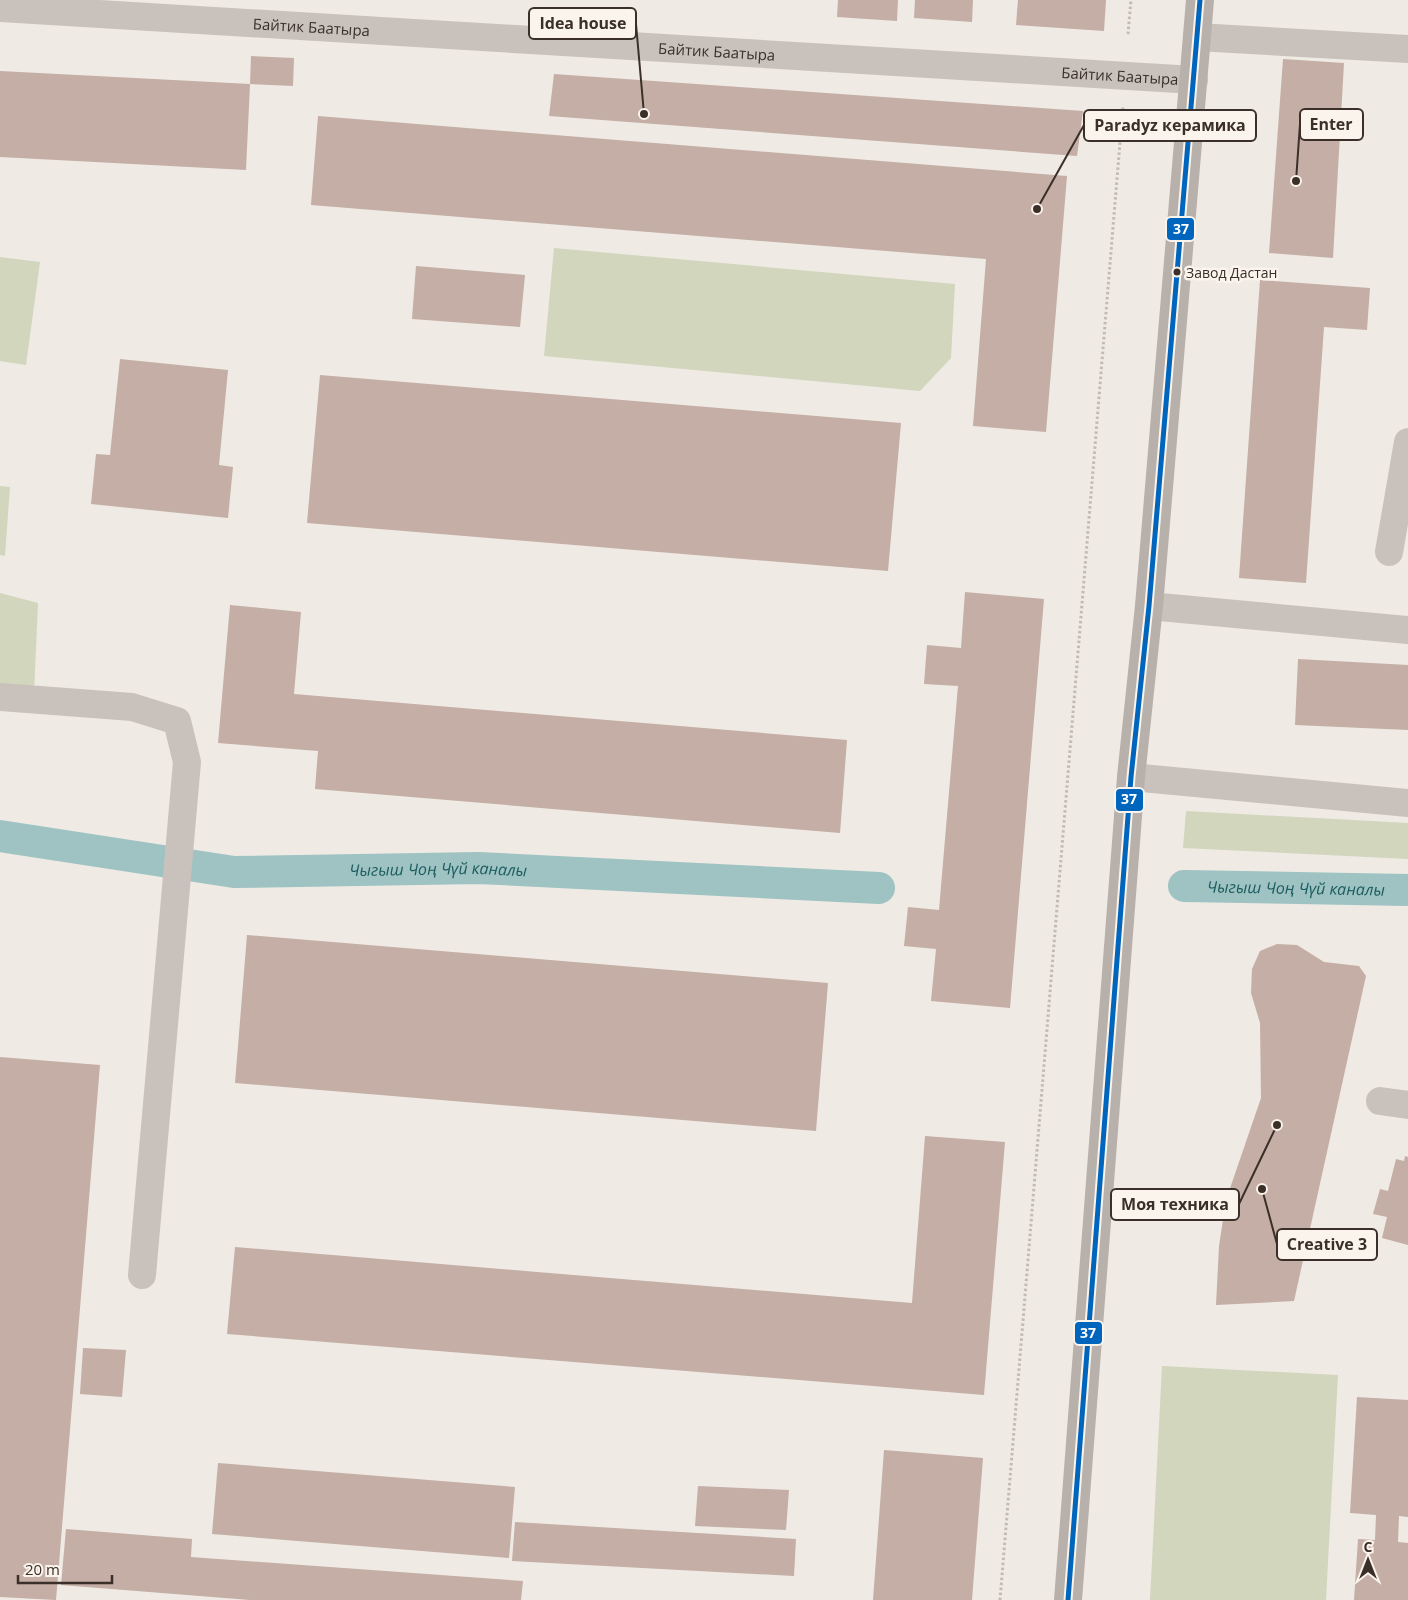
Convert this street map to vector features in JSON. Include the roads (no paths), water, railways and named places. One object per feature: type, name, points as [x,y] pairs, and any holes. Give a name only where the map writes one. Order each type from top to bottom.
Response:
[{"type":"main road","points":[[1068,1600],[1131,777],[1149,606],[1200,0]]},
{"type":"street","name":"Байтик Баатыра","points":[[0,8],[147,9],[1194,80]]},
{"type":"street","points":[[1197,38],[1408,49]]},
{"type":"street","points":[[1389,552],[1408,442]]},
{"type":"street","points":[[1149,606],[1408,630]]},
{"type":"street","points":[[0,697],[132,707],[177,721],[187,762],[142,1275]]},
{"type":"street","points":[[1131,777],[1408,803]]},
{"type":"street","points":[[1380,1101],[1408,1105]]},
{"type":"waterway","name":"Чыгыш Чоң Чүй каналы","points":[[0,836],[234,872],[479,868],[879,888]]},
{"type":"waterway","name":"Чыгыш Чоң Чүй каналы","points":[[1184,886],[1408,890]]},
{"type":"place","name":"Idea house","points":[[644,114]]},
{"type":"place","name":"Enter","points":[[1296,181]]},
{"type":"place","name":"Paradyz керамика","points":[[1037,209]]},
{"type":"place","name":"Завод Дастан","points":[[1177,272]]},
{"type":"place","name":"Моя техника","points":[[1277,1125]]},
{"type":"place","name":"Creative 3","points":[[1262,1189]]}]
